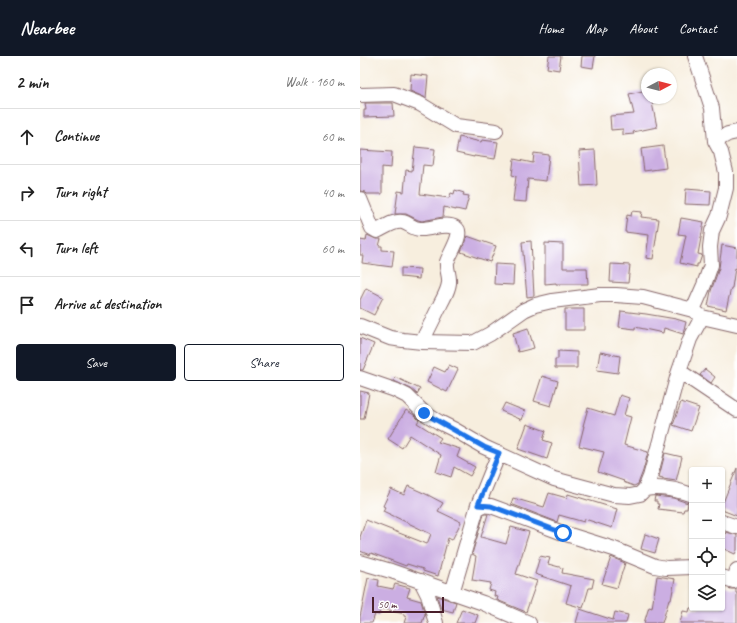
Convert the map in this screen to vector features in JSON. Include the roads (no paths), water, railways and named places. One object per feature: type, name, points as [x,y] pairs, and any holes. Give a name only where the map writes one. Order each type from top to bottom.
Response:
[{"type":"street","points":[[360,378],[395,390],[406,396],[424,413],[484,447],[554,479],[614,495],[630,496],[640,494],[645,489],[650,477],[679,371],[698,314],[704,285],[711,266],[710,247],[712,231],[724,201],[726,188],[726,172],[721,152],[715,141],[712,108],[695,56]]},
{"type":"street","points":[[360,95],[394,94],[420,104],[456,126],[496,131]]},
{"type":"street","points":[[715,141],[728,134],[737,132]]},
{"type":"street","points":[[360,199],[372,228],[377,231],[397,222],[403,222],[418,230],[445,226],[456,228],[458,230],[456,244],[447,267],[450,281],[447,291],[422,342]]},
{"type":"street","points":[[360,326],[390,338],[403,340],[473,343],[490,334],[524,310],[535,305],[552,301],[600,295],[643,297],[737,325]]},
{"type":"street","points":[[679,371],[737,410]]},
{"type":"street","points":[[452,592],[478,505],[499,453]]},
{"type":"street","points":[[645,489],[655,487],[665,488],[689,494]]},
{"type":"street","points":[[478,505],[491,506],[563,533],[614,549],[655,566],[666,568],[689,566]]},
{"type":"street","points":[[725,523],[737,527]]},
{"type":"street","points":[[360,562],[392,571],[483,603],[529,623]]},
{"type":"street","points":[[725,577],[734,581],[737,570]]},
{"type":"street","points":[[421,581],[428,596],[436,623]]}]
